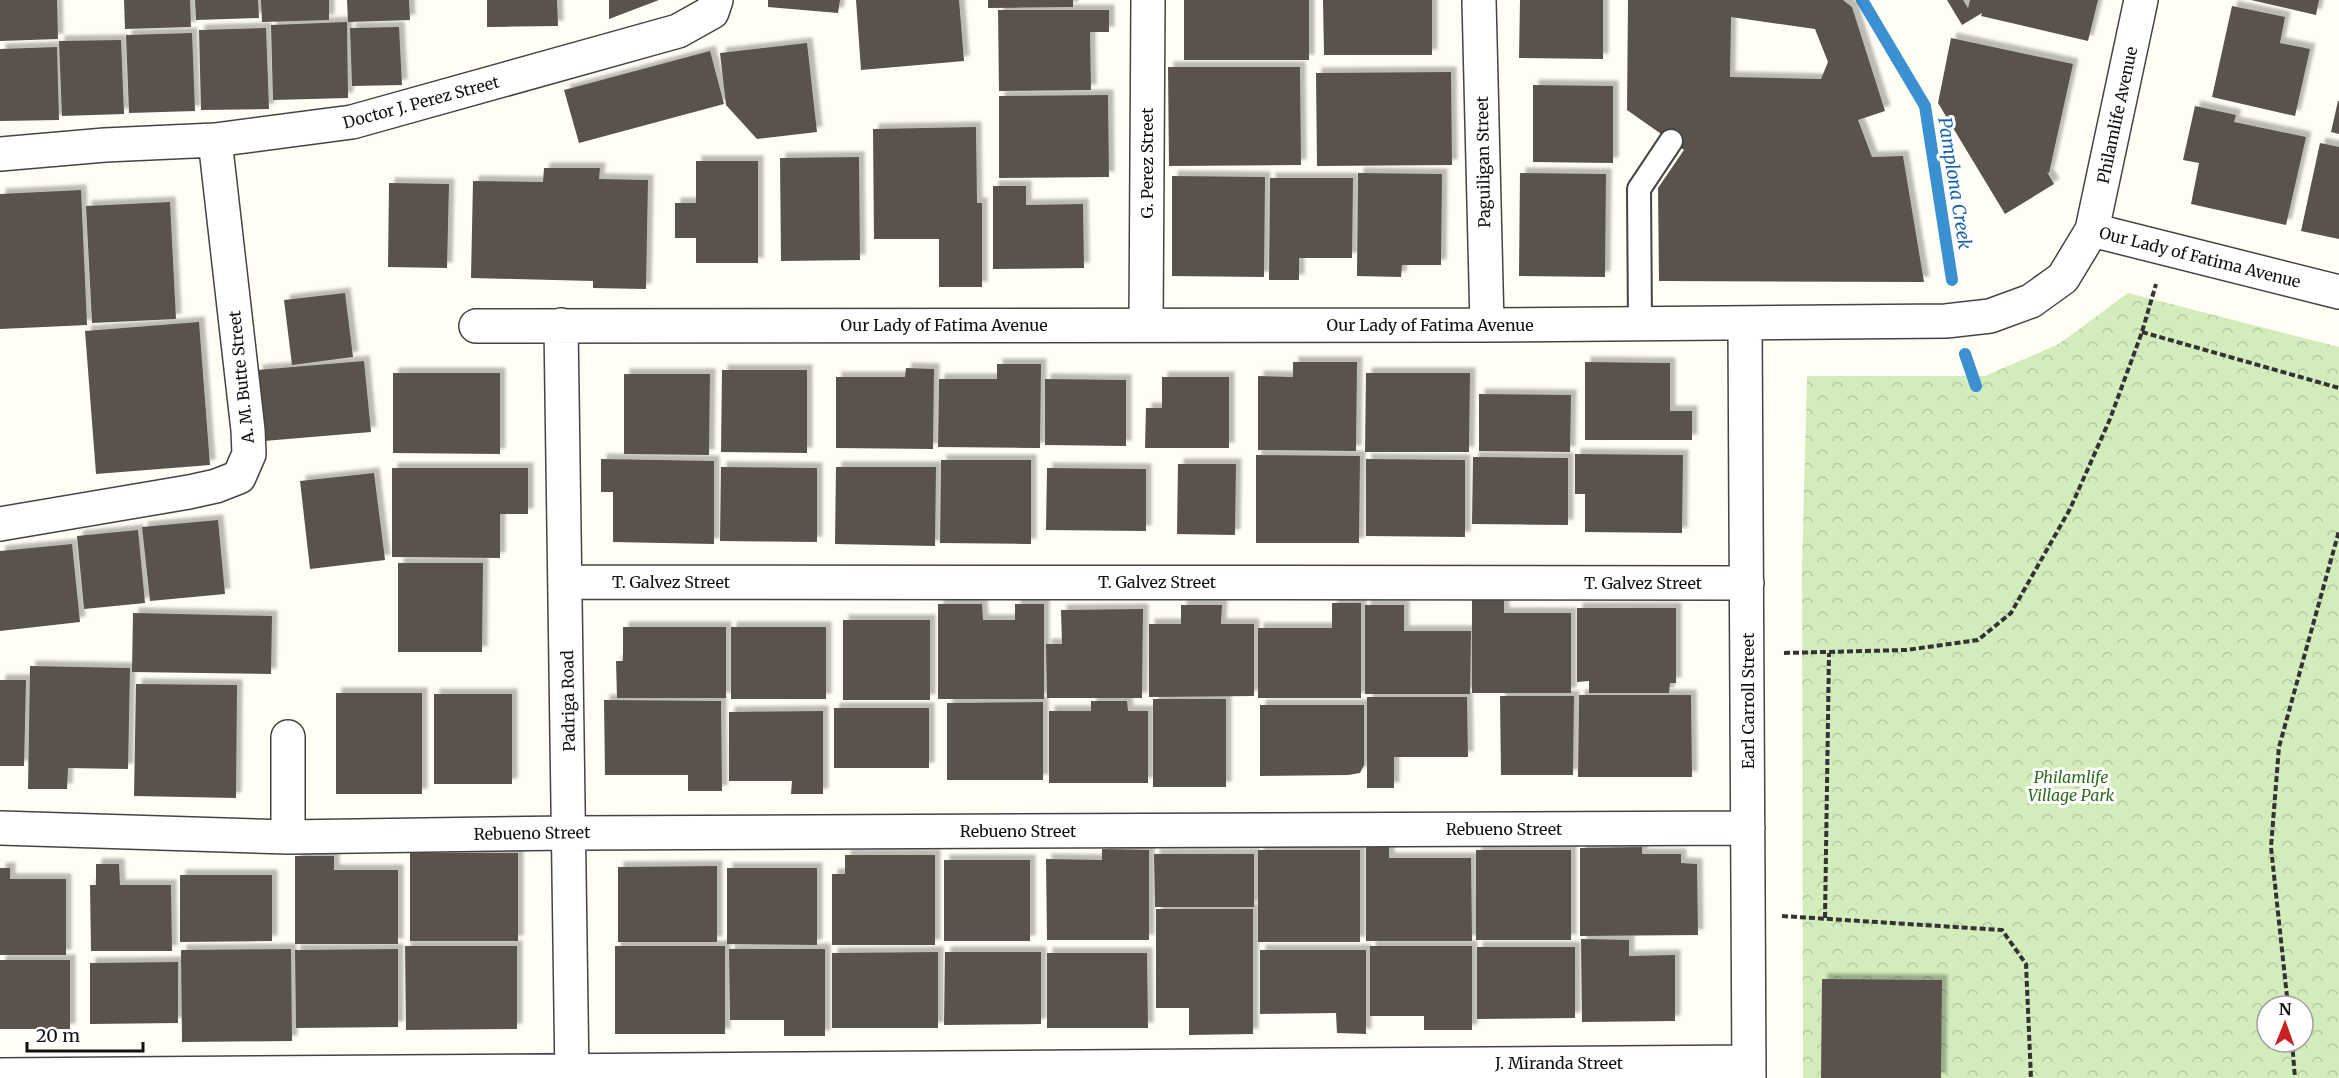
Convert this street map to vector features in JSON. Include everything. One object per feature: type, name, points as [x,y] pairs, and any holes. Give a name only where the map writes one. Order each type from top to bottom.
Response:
[{"type":"street","name":"Doctor J. Perez Street","points":[[0,154],[105,145],[215,140],[352,122],[678,32],[712,12],[716,0]]},
{"type":"street","name":"G. Perez Street","points":[[1146,325],[1148,0]]},
{"type":"street","name":"Paguiligan Street","points":[[1479,0],[1488,325]]},
{"type":"street","name":"Philamlife Avenue","points":[[2092,230],[2141,0]]},
{"type":"street","name":"A. M. Butte Street","points":[[0,524],[189,492],[216,486],[239,477],[249,454],[248,430],[215,140]]},
{"type":"street","name":"Our Lady of Fatima Avenue","points":[[476,326],[1488,325],[1946,321],[1990,316],[2031,301],[2062,278],[2092,230],[2339,292]]},
{"type":"street","name":"Earl Carroll Street","points":[[1745,323],[1749,1070]]},
{"type":"street","name":"Padriga Road","points":[[561,325],[572,1074]]},
{"type":"street","name":"T. Galvez Street","points":[[566,582],[1747,583]]},
{"type":"street","points":[[288,737],[288,837]]},
{"type":"street","name":"Rebueno Street","points":[[0,828],[288,837],[569,832],[1748,828]]},
{"type":"street","name":"J. Miranda Street","points":[[0,1076],[1749,1070]]},
{"type":"lane","points":[[1640,324],[1639,189],[1671,141]]},
{"type":"path","points":[[1747,652],[1828,653],[1906,650],[1978,640],[2011,613],[2070,509],[2110,419],[2142,332],[2167,249]]},
{"type":"path","points":[[2142,332],[2339,388]]},
{"type":"path","points":[[2287,994],[2271,847],[2279,747],[2339,531]]},
{"type":"path","points":[[1825,918],[1828,653]]},
{"type":"path","points":[[1749,914],[2002,930],[2026,964],[2031,1078]]},
{"type":"path","points":[[2293,1054],[2295,1078]]},
{"type":"green space","name":"Philamlife Village Park","points":[[2128,293],[2339,347],[2339,1078],[1803,1078],[1802,566],[1807,376],[1985,376],[2059,344]]},
{"type":"building","points":[[0,0],[57,0],[58,39],[0,41]]},
{"type":"building","points":[[124,0],[190,0],[191,27],[125,29]]},
{"type":"building","points":[[195,0],[258,0],[259,18],[196,20]]},
{"type":"building","points":[[261,0],[329,0],[329,20],[262,22]]},
{"type":"building","points":[[347,0],[409,0],[410,20],[348,22]]},
{"type":"building","points":[[487,0],[557,0],[558,26],[487,27]]},
{"type":"building","points":[[609,0],[659,0],[609,19]]},
{"type":"building","points":[[768,0],[840,0],[838,13],[768,7]]},
{"type":"building","points":[[856,0],[959,0],[964,61],[861,70]]},
{"type":"building","points":[[988,0],[1073,0],[1073,7],[988,8]]},
{"type":"building","points":[[1184,0],[1309,0],[1309,60],[1184,60]]},
{"type":"building","points":[[1323,0],[1432,0],[1432,55],[1324,55]]},
{"type":"building","points":[[1520,0],[1603,0],[1603,59],[1519,58]]},
{"type":"building","points":[[1628,0],[1843,0],[1852,7],[1885,111],[1858,120],[1872,157],[1903,156],[1924,282],[1659,281],[1658,188],[1684,150],[1627,110]],"holes":[[[1731,17],[1815,29],[1828,62],[1821,79],[1730,77]]]},
{"type":"building","points":[[1947,0],[1963,0],[1968,8],[1970,0],[2098,0],[2088,41],[1981,16],[1982,13],[1962,25]]},
{"type":"building","points":[[2251,0],[2319,0],[2316,15]]},
{"type":"building","points":[[2232,6],[2285,17],[2280,43],[2310,49],[2295,116],[2212,97]]},
{"type":"building","points":[[998,10],[1109,10],[1109,32],[1090,32],[1091,90],[999,91]]},
{"type":"building","points":[[347,22],[348,98],[273,100],[271,25]]},
{"type":"building","points":[[399,27],[402,85],[352,86],[350,28]]},
{"type":"building","points":[[266,28],[269,109],[201,110],[199,30]]},
{"type":"building","points":[[192,33],[195,111],[129,113],[126,35]]},
{"type":"building","points":[[1951,38],[2073,64],[2049,173],[2047,172],[2054,184],[2005,214],[1938,103]]},
{"type":"building","points":[[121,40],[124,114],[62,116],[59,41]]},
{"type":"building","points":[[807,43],[817,132],[757,139],[726,105],[720,53]]},
{"type":"building","points":[[57,47],[59,120],[0,121],[0,49]]},
{"type":"building","points":[[710,51],[724,104],[579,143],[564,90]]},
{"type":"building","points":[[1168,67],[1300,67],[1301,165],[1169,166]]},
{"type":"building","points":[[1451,72],[1452,165],[1317,166],[1316,73]]},
{"type":"building","points":[[1533,85],[1613,86],[1613,163],[1533,162]]},
{"type":"building","points":[[1108,95],[1109,177],[999,178],[999,96]]},
{"type":"building","points":[[2339,101],[2339,134],[2331,132]]},
{"type":"building","points":[[2195,106],[2236,115],[2234,122],[2306,137],[2286,225],[2191,204],[2199,163],[2183,160]]},
{"type":"building","points":[[976,127],[977,203],[982,203],[982,287],[939,287],[939,239],[874,239],[873,129]]},
{"type":"building","points":[[2320,143],[2339,147],[2339,239],[2301,231]]},
{"type":"building","points":[[859,157],[860,260],[781,261],[780,158]]},
{"type":"building","points":[[696,161],[758,161],[758,263],[696,263],[696,238],[675,238],[675,203],[696,203]]},
{"type":"building","points":[[544,168],[600,168],[599,179],[648,180],[646,289],[593,288],[593,281],[471,278],[473,181],[543,182]]},
{"type":"building","points":[[1358,173],[1442,174],[1441,265],[1402,265],[1401,277],[1357,276]]},
{"type":"building","points":[[1520,173],[1606,174],[1605,277],[1519,276]]},
{"type":"building","points":[[1172,176],[1265,177],[1264,277],[1172,276]]},
{"type":"building","points":[[1270,178],[1353,178],[1352,258],[1299,258],[1299,280],[1269,280]]},
{"type":"building","points":[[389,183],[449,184],[447,268],[388,267]]},
{"type":"building","points":[[993,186],[1026,186],[1026,205],[1083,204],[1084,268],[993,269]]},
{"type":"building","points":[[81,190],[87,325],[0,329],[0,194]]},
{"type":"building","points":[[170,202],[176,319],[92,323],[86,206]]},
{"type":"building","points":[[345,293],[353,357],[292,365],[284,300]]},
{"type":"building","points":[[199,322],[210,465],[96,474],[85,331]]},
{"type":"building","points":[[364,361],[371,432],[264,441],[257,370]]},
{"type":"building","points":[[1293,362],[1357,362],[1356,451],[1258,450],[1258,376],[1293,377]]},
{"type":"building","points":[[1585,362],[1670,363],[1670,411],[1692,411],[1692,440],[1585,440]]},
{"type":"building","points":[[997,364],[1041,364],[1040,448],[938,447],[939,379],[997,379]]},
{"type":"building","points":[[906,368],[934,369],[933,449],[836,448],[836,377],[905,377]]},
{"type":"building","points":[[722,370],[807,370],[807,453],[721,452]]},
{"type":"building","points":[[393,373],[500,373],[500,454],[393,453]]},
{"type":"building","points":[[1366,373],[1470,373],[1469,452],[1365,452]]},
{"type":"building","points":[[624,374],[710,374],[709,455],[624,454]]},
{"type":"building","points":[[1162,377],[1229,377],[1229,448],[1145,448],[1146,408],[1162,408]]},
{"type":"building","points":[[1045,379],[1126,380],[1126,446],[1045,445]]},
{"type":"building","points":[[1479,394],[1571,395],[1570,452],[1479,451]]},
{"type":"building","points":[[1575,454],[1683,455],[1682,533],[1585,532],[1585,494],[1575,494]]},
{"type":"building","points":[[1256,455],[1360,456],[1359,543],[1256,543]]},
{"type":"building","points":[[1473,457],[1568,458],[1568,525],[1472,524]]},
{"type":"building","points":[[601,459],[714,461],[714,544],[613,542],[613,492],[601,492]]},
{"type":"building","points":[[1366,459],[1465,460],[1465,537],[1366,536]]},
{"type":"building","points":[[941,460],[1031,460],[1031,544],[940,543]]},
{"type":"building","points":[[1178,464],[1236,464],[1235,535],[1177,534]]},
{"type":"building","points":[[721,467],[817,468],[817,542],[720,541]]},
{"type":"building","points":[[836,467],[936,467],[935,546],[835,544]]},
{"type":"building","points":[[392,468],[528,468],[528,514],[500,514],[500,558],[392,557]]},
{"type":"building","points":[[1047,468],[1146,469],[1146,531],[1046,530]]},
{"type":"building","points":[[374,473],[385,560],[310,569],[300,481]]},
{"type":"building","points":[[218,520],[225,594],[150,601],[142,527]]},
{"type":"building","points":[[138,530],[145,603],[84,609],[77,536]]},
{"type":"building","points":[[72,544],[80,622],[0,631],[0,551]]},
{"type":"building","points":[[398,563],[483,563],[482,652],[398,652]]},
{"type":"building","points":[[1472,598],[1504,598],[1504,613],[1571,613],[1571,693],[1472,693]]},
{"type":"building","points":[[1332,603],[1361,603],[1361,698],[1258,698],[1258,628],[1332,628]]},
{"type":"building","points":[[938,604],[982,604],[983,620],[1015,620],[1015,604],[1044,604],[1044,699],[938,699]]},
{"type":"building","points":[[1181,605],[1222,605],[1221,624],[1254,624],[1254,696],[1149,697],[1149,624],[1181,624]]},
{"type":"building","points":[[1365,605],[1404,605],[1404,631],[1471,631],[1470,694],[1365,694]]},
{"type":"building","points":[[1577,608],[1676,608],[1676,683],[1670,683],[1669,693],[1589,693],[1589,681],[1577,682]]},
{"type":"building","points":[[1143,609],[1142,698],[1047,698],[1046,644],[1062,644],[1061,610]]},
{"type":"building","points":[[133,613],[272,616],[271,674],[132,672]]},
{"type":"building","points":[[843,620],[930,620],[930,700],[843,700]]},
{"type":"building","points":[[623,627],[726,627],[726,698],[617,698],[616,661],[623,661]]},
{"type":"building","points":[[731,627],[826,627],[826,699],[731,699]]},
{"type":"building","points":[[30,666],[130,668],[128,769],[68,768],[67,789],[28,789]]},
{"type":"building","points":[[0,680],[26,680],[24,766],[0,766]]},
{"type":"building","points":[[136,684],[237,685],[236,798],[134,796]]},
{"type":"building","points":[[336,693],[422,693],[422,794],[336,794]]},
{"type":"building","points":[[434,694],[512,694],[512,784],[434,784]]},
{"type":"building","points":[[1579,695],[1691,695],[1692,777],[1578,777]]},
{"type":"building","points":[[1500,696],[1574,696],[1573,775],[1501,775]]},
{"type":"building","points":[[1367,697],[1467,697],[1468,757],[1394,757],[1394,788],[1367,788]]},
{"type":"building","points":[[1153,699],[1226,699],[1226,787],[1153,787]]},
{"type":"building","points":[[604,700],[721,701],[722,791],[688,791],[688,775],[605,775]]},
{"type":"building","points":[[1091,701],[1127,701],[1128,711],[1148,711],[1148,783],[1049,783],[1049,711],[1091,711]]},
{"type":"building","points":[[1043,702],[1043,780],[947,780],[947,703]]},
{"type":"building","points":[[1260,705],[1364,705],[1364,765],[1360,773],[1260,776]]},
{"type":"building","points":[[834,708],[929,708],[929,768],[834,768]]},
{"type":"building","points":[[823,711],[823,794],[791,794],[792,781],[729,781],[729,712]]},
{"type":"building","points":[[1366,844],[1389,845],[1389,858],[1471,858],[1472,941],[1366,941]]},
{"type":"building","points":[[1642,847],[1642,854],[1681,854],[1681,863],[1697,864],[1698,935],[1580,936],[1580,848]]},
{"type":"building","points":[[1102,849],[1149,850],[1149,940],[1047,940],[1046,859],[1102,860]]},
{"type":"building","points":[[1258,850],[1360,850],[1360,942],[1258,942]]},
{"type":"building","points":[[1476,850],[1571,850],[1571,940],[1476,940]]},
{"type":"building","points":[[410,853],[518,853],[518,941],[410,941]]},
{"type":"building","points":[[1154,854],[1254,854],[1254,907],[1155,907]]},
{"type":"building","points":[[845,855],[935,855],[935,945],[832,945],[832,874],[845,874]]},
{"type":"building","points":[[295,856],[334,856],[334,870],[398,870],[398,944],[295,944]]},
{"type":"building","points":[[944,860],[1030,860],[1030,941],[944,941]]},
{"type":"building","points":[[96,864],[119,864],[120,885],[171,885],[172,951],[91,951],[90,885],[96,885]]},
{"type":"building","points":[[717,866],[717,942],[618,942],[618,867]]},
{"type":"building","points":[[0,868],[10,868],[10,879],[66,879],[66,955],[0,955]]},
{"type":"building","points":[[727,868],[817,868],[817,945],[727,944]]},
{"type":"building","points":[[180,875],[272,875],[272,941],[180,942]]},
{"type":"building","points":[[1156,909],[1253,909],[1253,1034],[1189,1035],[1189,1008],[1156,1008]]},
{"type":"building","points":[[1581,939],[1629,940],[1629,956],[1675,955],[1675,1021],[1582,1022]]},
{"type":"building","points":[[405,946],[517,946],[517,1029],[406,1030]]},
{"type":"building","points":[[615,946],[725,946],[725,1034],[615,1034]]},
{"type":"building","points":[[1370,946],[1472,946],[1472,1030],[1424,1030],[1424,1016],[1370,1016]]},
{"type":"building","points":[[1477,947],[1575,947],[1575,1018],[1477,1019]]},
{"type":"building","points":[[291,949],[292,1041],[182,1042],[181,950]]},
{"type":"building","points":[[398,949],[398,1027],[296,1028],[295,950]]},
{"type":"building","points":[[729,949],[825,949],[825,1036],[784,1036],[784,1020],[730,1020]]},
{"type":"building","points":[[1260,950],[1366,950],[1366,1034],[1337,1033],[1336,1013],[1260,1014]]},
{"type":"building","points":[[938,952],[938,1028],[832,1028],[832,953]]},
{"type":"building","points":[[945,952],[1041,952],[1041,1024],[944,1025]]},
{"type":"building","points":[[1047,953],[1147,953],[1148,1028],[1047,1028]]},
{"type":"building","points":[[0,960],[70,960],[70,1029],[0,1029]]},
{"type":"building","points":[[178,962],[178,1023],[90,1024],[90,963]]},
{"type":"building","points":[[1822,979],[1942,980],[1941,1078],[1821,1078]]},
{"type":"waterway","name":"Pamplona Creek","points":[[1862,0],[1925,106],[1952,280]]},
{"type":"waterway","points":[[1965,354],[1976,386]]}]
